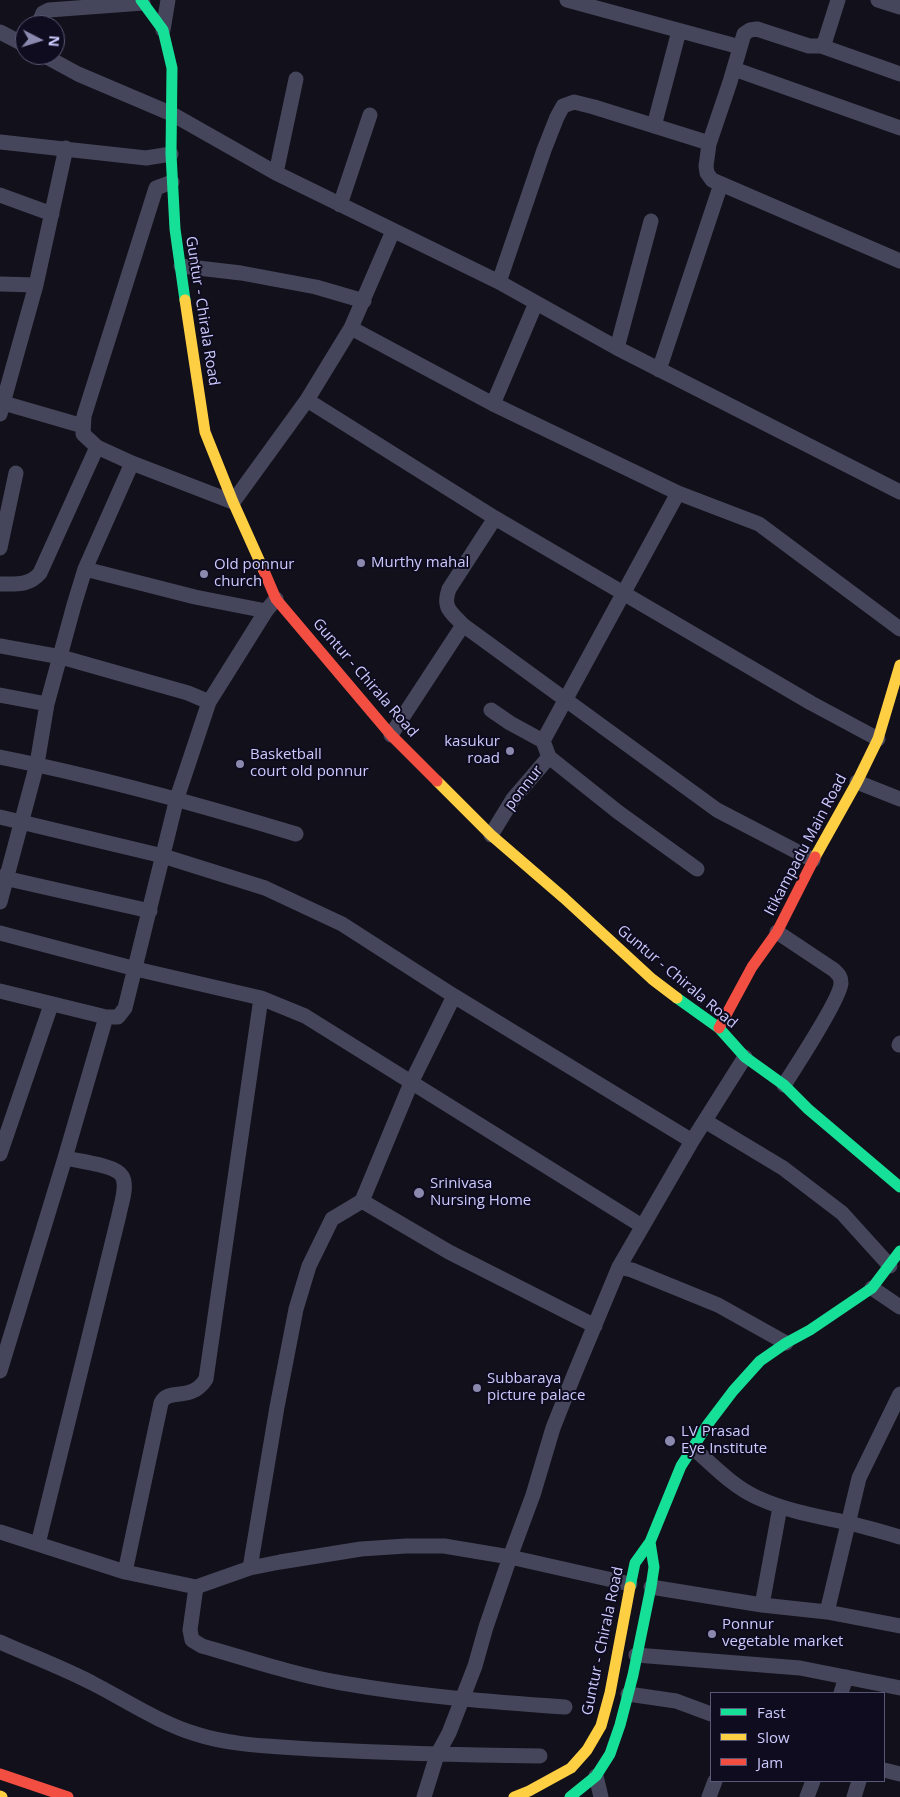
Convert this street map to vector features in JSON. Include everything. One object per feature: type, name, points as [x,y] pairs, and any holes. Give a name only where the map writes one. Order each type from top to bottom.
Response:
[{"type":"main road","name":"Guntur - Chirala Road","points":[[142,2],[163,30],[172,68],[171,154],[175,229],[205,432],[233,502],[276,599],[391,734],[491,835],[564,898],[652,979],[718,1028],[745,1057],[784,1085],[808,1109],[900,1187]]},
{"type":"main road","name":"Itikampadu Main Road","points":[[718,1028],[752,967],[776,932],[813,860],[857,782],[878,739],[900,666]]},
{"type":"main road","name":"Guntur - Chirala Road","points":[[514,1797],[571,1768],[587,1750],[601,1726],[618,1658],[635,1563],[650,1542],[682,1466],[733,1391],[760,1361],[786,1342],[810,1330],[872,1288],[900,1252]]},
{"type":"main road","points":[[570,1797],[596,1776],[610,1754],[628,1694],[651,1587],[654,1567],[650,1542]]},
{"type":"main road","points":[[0,1774],[68,1797]]},
{"type":"street","points":[[163,30],[168,0]]},
{"type":"street","points":[[567,0],[740,47]]},
{"type":"street","points":[[821,46],[825,41],[838,0]]},
{"type":"street","points":[[878,0],[900,7]]},
{"type":"street","points":[[42,15],[49,10],[142,2]]},
{"type":"street","points":[[900,74],[821,46],[809,46],[757,29],[750,30],[744,34],[709,143],[706,166],[707,173],[712,180],[900,261]]},
{"type":"street","points":[[654,126],[679,31]]},
{"type":"street","points":[[0,32],[15,40]]},
{"type":"street","points":[[61,65],[78,74],[172,114],[276,173],[499,282],[659,370],[900,492]]},
{"type":"street","points":[[734,69],[900,128]]},
{"type":"street","points":[[276,173],[296,79]]},
{"type":"street","points":[[499,282],[544,150],[563,106],[574,102],[587,105],[709,143]]},
{"type":"street","points":[[340,205],[370,114]]},
{"type":"street","points":[[0,142],[146,158],[171,154]]},
{"type":"street","points":[[66,148],[36,286],[1,406],[82,426]]},
{"type":"street","points":[[172,182],[156,188],[82,426],[83,434],[96,447],[233,502],[307,400],[351,328],[364,302],[393,231]]},
{"type":"street","points":[[659,370],[721,184]]},
{"type":"street","points":[[0,195],[52,214]]},
{"type":"street","points":[[617,348],[651,222]]},
{"type":"street","points":[[181,266],[316,287],[364,302]]},
{"type":"street","points":[[0,284],[36,286]]},
{"type":"street","points":[[493,404],[536,303]]},
{"type":"street","points":[[351,328],[493,404],[678,493],[759,524],[900,629]]},
{"type":"street","points":[[307,400],[495,518],[811,703],[878,739]]},
{"type":"street","points":[[0,584],[26,583],[34,580],[40,572],[96,447]]},
{"type":"street","points":[[0,902],[3,877],[37,764],[48,704],[74,605],[85,569],[132,463]]},
{"type":"street","points":[[0,548],[16,474]]},
{"type":"street","points":[[492,710],[510,723],[543,741],[678,493]]},
{"type":"street","points":[[495,518],[449,589],[446,598],[447,609],[463,625],[717,810],[813,860]]},
{"type":"street","points":[[85,569],[195,597],[266,611]]},
{"type":"street","points":[[0,991],[106,1017],[118,1017],[122,1014],[136,968],[177,798],[209,702],[266,611],[276,599]]},
{"type":"street","points":[[391,734],[463,625]]},
{"type":"street","points":[[0,646],[61,657],[188,693],[209,702]]},
{"type":"street","points":[[0,695],[48,704]]},
{"type":"street","name":"ponnur","points":[[491,835],[513,799],[549,757],[543,741]]},
{"type":"street","points":[[0,757],[37,764],[177,798],[296,834]]},
{"type":"street","points":[[549,757],[618,812],[697,869]]},
{"type":"street","points":[[857,782],[900,799]]},
{"type":"street","points":[[0,817],[163,856],[265,888],[342,924],[454,996],[692,1141]]},
{"type":"street","points":[[3,877],[150,910]]},
{"type":"street","points":[[776,932],[834,970],[840,976],[841,985],[835,1000],[784,1085]]},
{"type":"street","points":[[0,933],[261,998],[305,1016],[642,1226]]},
{"type":"street","points":[[250,1568],[275,1416],[296,1309],[309,1266],[332,1219],[362,1200],[411,1083],[454,996]]},
{"type":"street","points":[[125,1572],[163,1398],[168,1395],[193,1392],[201,1387],[206,1379],[261,998]]},
{"type":"street","points":[[0,1154],[51,1005]]},
{"type":"street","points":[[0,1371],[66,1158],[106,1017]]},
{"type":"street","points":[[424,1797],[437,1755],[449,1733],[476,1666],[486,1627],[533,1495],[553,1428],[619,1267],[692,1141],[745,1057]]},
{"type":"street","points":[[705,1121],[783,1168],[842,1213],[890,1266]]},
{"type":"street","points":[[38,1544],[124,1188],[122,1176],[115,1169],[66,1158]]},
{"type":"street","points":[[362,1200],[449,1252],[595,1326]]},
{"type":"street","points":[[619,1267],[632,1270],[711,1302],[786,1342]]},
{"type":"street","points":[[872,1288],[900,1307]]},
{"type":"street","points":[[827,1612],[859,1478],[900,1394]]},
{"type":"street","points":[[693,1448],[732,1482],[755,1497],[814,1517],[848,1523],[900,1537]]},
{"type":"street","points":[[762,1605],[780,1507]]},
{"type":"street","points":[[0,1532],[125,1572],[196,1587],[250,1568],[361,1550],[406,1546],[444,1546],[510,1557],[630,1584]]},
{"type":"street","points":[[196,1587],[190,1630],[192,1640],[196,1644],[315,1678],[343,1683],[462,1700],[566,1707]]},
{"type":"street","points":[[651,1587],[762,1605],[827,1612],[900,1626]]},
{"type":"street","points":[[0,1642],[92,1683],[136,1707],[194,1734],[217,1740],[239,1744],[437,1755],[540,1756]]},
{"type":"street","points":[[636,1655],[800,1668],[900,1688]]},
{"type":"street","points":[[841,1692],[846,1677]]},
{"type":"street","points":[[628,1694],[676,1701],[710,1714]]},
{"type":"street","points":[[885,1770],[900,1774]]},
{"type":"street","points":[[596,1776],[601,1797]]},
{"type":"street","points":[[709,1797],[715,1782]]},
{"type":"street","points":[[807,1797],[813,1782]]},
{"type":"street","points":[[854,1797],[859,1782]]},
{"type":"traffic: fast","points":[[141,0],[163,30],[172,68],[171,154],[175,229],[185,300]]},
{"type":"traffic: fast","points":[[677,998],[719,1028],[745,1057],[784,1085],[808,1109],[900,1187]]},
{"type":"traffic: fast","points":[[630,1587],[635,1563],[650,1542],[681,1466],[708,1424],[733,1391],[760,1361],[872,1288],[900,1251]]},
{"type":"traffic: fast","points":[[570,1797],[596,1776],[610,1754],[620,1725],[633,1675],[651,1587],[654,1567],[650,1542]]},
{"type":"traffic: slow","points":[[185,300],[205,432],[233,502],[264,571]]},
{"type":"traffic: slow","points":[[815,857],[857,782],[878,739],[900,665]]},
{"type":"traffic: slow","points":[[437,781],[491,835],[564,898],[652,979],[677,998]]},
{"type":"traffic: slow","points":[[514,1797],[571,1768],[587,1750],[601,1726],[610,1693],[630,1587]]},
{"type":"traffic: jam","points":[[264,571],[276,599],[391,735],[437,781]]},
{"type":"traffic: jam","points":[[719,1028],[752,967],[777,932],[815,857]]},
{"type":"traffic: jam","points":[[0,1774],[68,1797]]},
{"type":"place","name":"Murthy mahal","points":[[361,563]]},
{"type":"place","name":"Old ponnur church","points":[[204,574]]},
{"type":"place","name":"kasukur road","points":[[510,751]]},
{"type":"place","name":"Basketball court old ponnur","points":[[240,764]]},
{"type":"place","name":"Srinivasa Nursing Home","points":[[419,1193]]},
{"type":"place","name":"Subbaraya picture palace","points":[[477,1388]]},
{"type":"place","name":"LV Prasad Eye Institute","points":[[670,1441]]},
{"type":"place","name":"Ponnur vegetable market","points":[[712,1634]]}]
